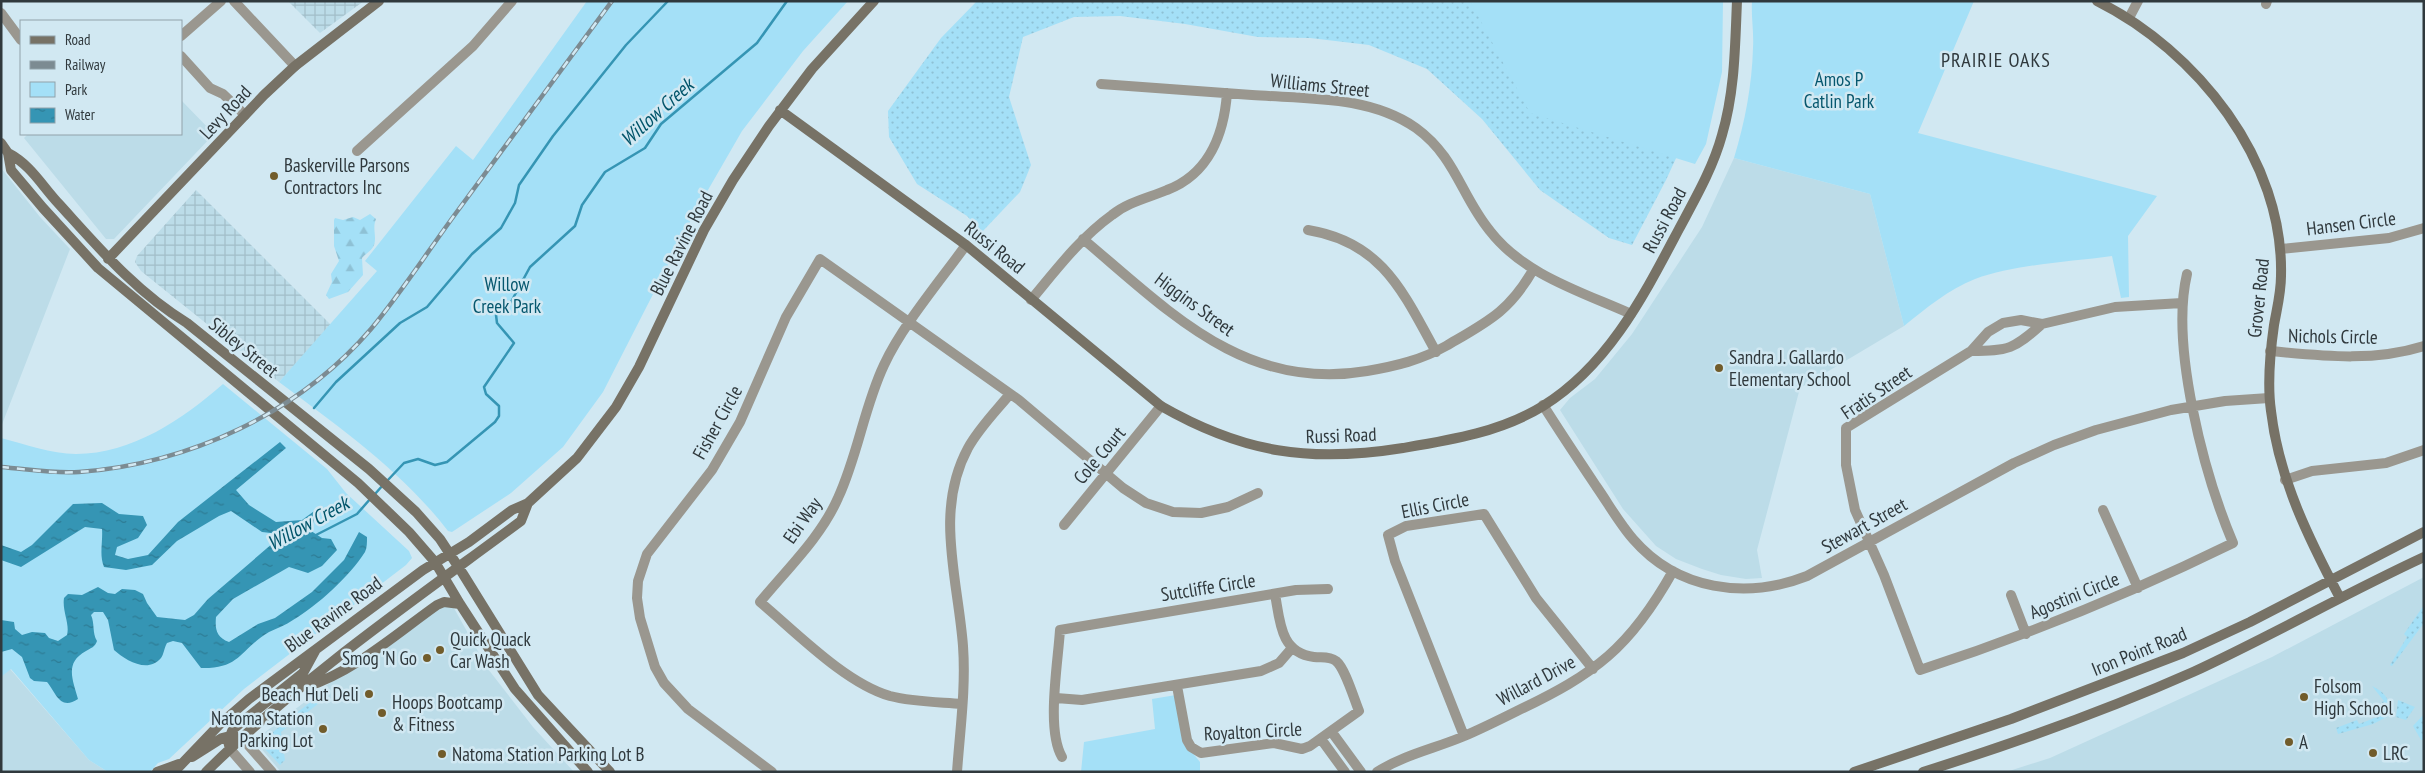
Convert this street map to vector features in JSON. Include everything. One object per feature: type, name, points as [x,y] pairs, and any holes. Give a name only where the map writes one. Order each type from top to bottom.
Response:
[{"type":"street","points":[[182,35],[221,1]]},
{"type":"street","points":[[234,1],[295,66]]},
{"type":"street","name":"Levy Road","points":[[108,258],[245,115],[295,66],[379,1]]},
{"type":"street","points":[[357,151],[473,46],[512,1]]},
{"type":"street","name":"Blue Ravine Road","points":[[174,772],[232,713],[435,562],[450,554],[512,510],[528,503],[577,458],[616,407],[657,332],[704,230],[733,180],[780,110],[835,42],[874,1]]},
{"type":"street","name":"Russi Road","points":[[780,110],[966,245],[1161,406],[1191,423],[1236,441],[1294,454],[1326,456],[1377,452],[1450,440],[1521,418],[1544,405],[1586,371],[1619,334],[1632,314],[1704,181],[1722,136],[1732,90],[1737,1]]},
{"type":"street","name":"Grover Road","points":[[2097,1],[2129,18],[2183,61],[2208,87],[2229,115],[2247,146],[2266,188],[2278,229],[2281,249],[2280,292],[2270,351],[2270,398],[2274,437],[2285,480],[2294,505],[2340,598]]},
{"type":"street","points":[[2129,18],[2138,1]]},
{"type":"street","points":[[1,13],[20,39]]},
{"type":"street","points":[[182,57],[210,88],[223,94],[245,115]]},
{"type":"street","name":"Williams Street","points":[[1101,84],[1358,104],[1402,120],[1415,128],[1438,148],[1448,160],[1488,230],[1511,254],[1533,270],[1632,314]]},
{"type":"street","points":[[1031,300],[1083,239],[1114,213],[1127,205],[1180,184],[1201,167],[1209,157],[1221,133],[1227,93]]},
{"type":"street","name":"Sibley Street","points":[[1,144],[8,153],[24,161],[108,258],[155,300],[187,323],[369,469],[426,523],[450,554],[538,695],[610,772]]},
{"type":"street","name":"Sibley Street","points":[[8,153],[11,170],[98,268],[358,483],[410,532],[435,562],[515,690],[588,772]]},
{"type":"street","name":"Hansen Circle","points":[[2281,249],[2389,238],[2424,228]]},
{"type":"street","points":[[1308,230],[1344,240],[1378,261],[1399,286],[1436,352]]},
{"type":"street","name":"Higgins Street","points":[[1083,239],[1200,334],[1220,346],[1256,362],[1294,372],[1341,374],[1398,366],[1436,352],[1499,314],[1520,292],[1533,270]]},
{"type":"street","name":"Ebi Way","points":[[962,704],[890,696],[861,684],[760,602],[818,532],[830,514],[846,480],[877,381],[896,344],[966,245]]},
{"type":"street","name":"Fisher Circle","points":[[772,772],[688,709],[664,683],[655,667],[640,618],[637,598],[641,568],[656,540],[696,493],[726,447],[752,397],[786,317],[820,259],[1010,394],[1133,496],[1159,509],[1201,514],[1216,511],[1258,493]]},
{"type":"street","points":[[2187,274],[2182,303],[2182,338],[2193,406]]},
{"type":"street","name":"Fratis Street","points":[[1869,542],[1855,510],[1848,484],[1846,428],[1971,351],[1988,332],[2003,323],[2021,320],[2042,324],[2115,307],[2182,303]]},
{"type":"street","name":"Fratis Street","points":[[1971,351],[2009,349],[2024,340],[2042,324]]},
{"type":"street","name":"Nichols Circle","points":[[2270,351],[2342,358],[2368,357],[2424,346]]},
{"type":"street","points":[[957,772],[962,704],[963,647],[949,531],[952,494],[961,464],[969,447],[1010,394]]},
{"type":"street","name":"Stewart Street","points":[[1544,405],[1633,539],[1656,560],[1673,571],[1716,587],[1763,589],[1807,576],[2014,463],[2054,445],[2138,417],[2193,406],[2270,398]]},
{"type":"street","name":"Cole Court","points":[[1064,525],[1161,406]]},
{"type":"street","name":"Agostini Circle","points":[[1869,542],[1884,575],[1920,670],[2026,634],[2138,588],[2232,543],[2210,480],[2193,406]]},
{"type":"street","points":[[2285,480],[2319,470],[2367,467],[2386,463],[2424,450]]},
{"type":"street","name":"Blue Ravine Road","points":[[206,772],[242,738],[334,659],[521,521],[528,503]]},
{"type":"street","points":[[2103,510],[2138,588]]},
{"type":"street","name":"Ellis Circle","points":[[1464,736],[1395,562],[1388,535],[1406,526],[1484,514],[1536,598],[1593,670]]},
{"type":"street","name":"Iron Point Road","points":[[1854,772],[2011,719],[2183,653],[2242,626],[2424,532]]},
{"type":"street","name":"Iron Point Road","points":[[1923,772],[2022,740],[2125,701],[2260,640],[2424,557]]},
{"type":"street","name":"Willard Drive","points":[[1377,772],[1402,758],[1464,736],[1558,692],[1593,670],[1612,654],[1636,628],[1673,571]]},
{"type":"street","points":[[1275,594],[1313,589],[1328,590]]},
{"type":"street","name":"Sutcliffe Circle","points":[[1056,698],[1060,630],[1275,594],[1281,630],[1292,648]]},
{"type":"street","points":[[2011,595],[2026,634]]},
{"type":"street","points":[[302,688],[332,678],[437,605],[444,602],[460,604]]},
{"type":"street","points":[[158,772],[181,763],[230,735],[241,722],[303,673],[317,648]]},
{"type":"street","points":[[1062,757],[1054,738],[1056,698],[1082,700],[1178,686],[1267,669],[1279,663],[1292,648]]},
{"type":"street","name":"Royalton Circle","points":[[1178,686],[1187,740],[1191,747],[1201,753],[1278,743],[1302,749],[1320,739],[1359,711],[1338,663],[1329,657],[1304,655],[1292,648]]},
{"type":"street","points":[[1331,731],[1361,772]]},
{"type":"street","points":[[230,735],[242,738],[272,772]]},
{"type":"street","points":[[230,735],[230,749],[250,772]]},
{"type":"street","name":"Royalton Circle","points":[[1320,739],[1345,772]]},
{"type":"shaded area","points":[[288,1],[364,1],[320,33]]},
{"type":"shaded area","points":[[182,101],[214,134],[114,239],[106,239],[24,138],[27,135],[182,135]]},
{"type":"shaded area","name":"Sandra J. Gallardo Elementary School","points":[[1734,158],[1870,194],[1904,326],[1800,388],[1757,550],[1762,578],[1746,579],[1721,575],[1702,569],[1676,559],[1656,546],[1623,509],[1560,410],[1570,398],[1595,379],[1632,334],[1702,227]]},
{"type":"shaded area","points":[[1,168],[40,217],[70,249],[1,427]]},
{"type":"shaded area","points":[[196,190],[331,325],[279,382],[141,271],[135,262],[137,256]]},
{"type":"shaded area","name":"Folsom High School","points":[[2424,577],[2424,772],[2006,772],[2050,758],[2272,657]]},
{"type":"shaded area","points":[[441,605],[453,607],[488,669],[533,727],[574,772],[281,772],[259,746],[260,737],[340,675]]},
{"type":"shaded area","points":[[10,669],[89,760],[108,772],[1,772],[1,677]]},
{"type":"green space","name":"Willow Creek Park","points":[[587,1],[848,1],[803,51],[742,131],[693,216],[603,392],[563,447],[511,493],[452,532],[448,531],[411,489],[369,451],[279,382],[377,271],[365,261],[456,146],[473,160]]},
{"type":"green space","points":[[977,1],[1711,1],[1700,106],[1666,180],[1632,245],[1609,238],[1540,190],[1482,119],[1427,69],[1369,45],[1310,38],[1258,37],[1185,24],[1120,16],[1074,17],[1023,37],[1009,97],[1031,165],[1020,192],[982,232],[967,216],[917,184],[889,137],[888,111],[941,38]]},
{"type":"green space","points":[[1470,1],[1723,1],[1722,72],[1706,144],[1695,164],[1530,113]]},
{"type":"green space","name":"Amos P Catlin Park","points":[[1752,1],[1974,1],[1918,133],[2157,196],[2128,236],[2129,297],[2121,298],[2112,256],[2043,264],[1991,274],[1965,283],[1938,300],[1904,326],[1870,194],[1734,158],[1745,117],[1751,76],[1753,42]]},
{"type":"green space","points":[[370,214],[376,219],[374,226],[375,242],[372,249],[362,258],[363,275],[348,292],[329,299],[326,295],[332,282],[331,274],[339,261],[334,246],[334,220],[335,218],[343,220],[353,217],[360,220]]},
{"type":"green space","points":[[223,384],[327,469],[346,493],[409,551],[412,558],[406,565],[244,689],[169,759],[158,763],[150,772],[108,772],[89,760],[11,669],[1,677],[1,438],[48,451],[67,454],[97,452],[117,448],[137,441],[174,422]]},
{"type":"green space","points":[[2424,605],[2424,623],[2392,666],[2390,665],[2407,637],[2404,634]]},
{"type":"green space","points":[[2372,686],[2381,691],[2388,701],[2389,716],[2373,724],[2338,734],[2336,728],[2357,720],[2359,724],[2385,714],[2382,702],[2384,701]]},
{"type":"green space","points":[[1176,695],[1187,746],[1200,762],[1200,772],[1081,772],[1084,742],[1155,729],[1152,699]]},
{"type":"green space","points":[[314,699],[318,704],[281,732],[285,760],[280,765],[264,748],[263,740]]},
{"type":"green space","points":[[2398,700],[2415,707],[2406,720],[2396,717]]},
{"type":"green space","points":[[2424,714],[2424,740],[2421,740],[2413,726]]},
{"type":"water","points":[[280,442],[286,448],[236,490],[249,505],[276,522],[302,520],[317,509],[311,531],[322,538],[331,539],[337,550],[322,566],[308,573],[289,567],[233,599],[216,617],[216,629],[221,638],[229,642],[258,624],[275,618],[312,592],[344,560],[359,532],[367,537],[366,550],[359,561],[332,590],[312,607],[290,622],[259,638],[232,662],[201,668],[182,643],[173,641],[167,643],[161,658],[156,663],[143,665],[124,658],[114,650],[108,620],[103,612],[94,612],[91,615],[97,641],[94,646],[79,656],[72,666],[78,699],[67,703],[59,699],[47,682],[34,681],[30,678],[22,657],[12,649],[1,652],[1,620],[14,622],[15,629],[22,635],[32,632],[45,633],[49,638],[58,641],[67,635],[68,631],[64,598],[68,594],[82,595],[98,587],[108,593],[115,594],[122,589],[135,590],[143,594],[157,617],[185,620],[194,615],[208,599],[273,543],[288,535],[262,532],[231,511],[177,541],[152,565],[126,570],[104,567],[101,553],[102,529],[85,527],[21,567],[1,560],[1,545],[21,552],[32,545],[73,504],[102,503],[119,514],[143,516],[147,525],[138,538],[117,547],[115,555],[128,559],[148,555],[178,522]]},
{"type":"waterway","points":[[314,408],[336,382],[400,323],[427,307],[472,254],[501,228],[515,203],[519,185],[553,136],[626,45],[668,1]]},
{"type":"waterway","name":"Willow Creek","points":[[387,481],[404,463],[418,459],[435,465],[447,462],[495,422],[499,416],[499,406],[486,394],[484,387],[514,343],[497,323],[496,315],[511,302],[530,267],[575,226],[582,205],[605,172],[645,148],[661,124],[757,43],[787,1]]},
{"type":"waterway","name":"Willow Creek","points":[[375,494],[383,485]]},
{"type":"waterway","name":"Willow Creek","points":[[314,536],[357,514],[371,498]]},
{"type":"railway","points":[[1,467],[50,472],[79,472],[120,467],[161,458],[201,445],[239,429],[276,409],[310,386],[342,359],[382,315],[612,1]]},
{"type":"place","name":"Baskerville Parsons Contractors Inc","points":[[274,176]]},
{"type":"place","name":"Sandra J. Gallardo Elementary School","points":[[1719,368]]},
{"type":"place","name":"Quick Quack Car Wash","points":[[440,650]]},
{"type":"place","name":"Smog 'N Go","points":[[427,658]]},
{"type":"place","name":"Beach Hut Deli","points":[[369,694]]},
{"type":"place","name":"Folsom High School","points":[[2304,697]]},
{"type":"place","name":"Hoops Bootcamp & Fitness","points":[[382,713]]},
{"type":"place","name":"Natoma Station Parking Lot","points":[[323,729]]},
{"type":"place","name":"A","points":[[2289,742]]},
{"type":"place","name":"LRC","points":[[2373,753]]},
{"type":"place","name":"Natoma Station Parking Lot B","points":[[442,754]]},
{"type":"district","name":"PRAIRIE OAKS","points":[[1996,60]]}]
